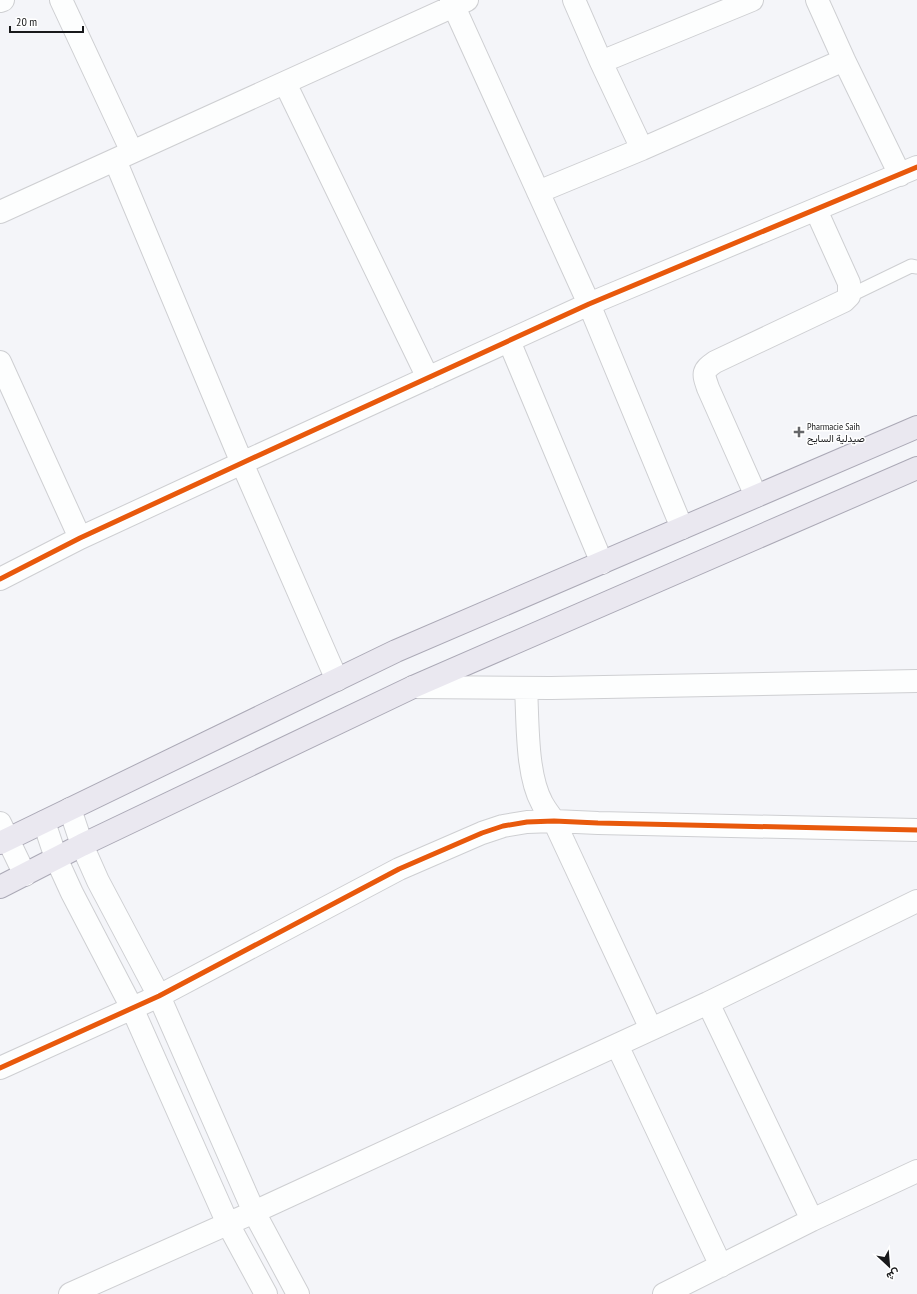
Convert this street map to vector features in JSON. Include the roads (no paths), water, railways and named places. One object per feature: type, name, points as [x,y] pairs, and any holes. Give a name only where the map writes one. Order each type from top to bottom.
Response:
[{"type":"main road","points":[[3,835],[44,822],[396,651],[917,427]]},
{"type":"main road","points":[[0,888],[82,845],[413,687],[917,468]]},
{"type":"street","points":[[61,0],[124,156],[242,463],[337,680]]},
{"type":"street","points":[[574,0],[642,149]]},
{"type":"street","points":[[601,62],[752,0]]},
{"type":"street","points":[[0,579],[80,538],[589,304],[908,171],[844,60],[817,0]]},
{"type":"street","points":[[0,212],[285,83],[458,2],[538,192],[589,304],[682,528]]},
{"type":"street","points":[[538,192],[642,149],[844,60]]},
{"type":"street","points":[[285,83],[428,378]]},
{"type":"street","points":[[756,496],[708,388],[704,374],[706,368],[715,362],[844,301],[849,296],[849,283],[816,210]]},
{"type":"street","points":[[509,341],[602,563]]},
{"type":"street","points":[[0,362],[80,538]]},
{"type":"street","points":[[413,687],[526,688],[917,682]]},
{"type":"street","points":[[526,688],[531,767],[536,787],[542,803],[554,821],[651,1029]]},
{"type":"street","points":[[70,809],[82,845],[98,881],[159,996],[254,1212],[298,1294]]},
{"type":"street","points":[[0,1068],[159,996],[399,868],[482,833],[503,826],[527,822],[554,821],[917,830]]},
{"type":"street","points":[[44,822],[56,858],[72,893],[132,1008],[228,1224],[266,1294]]},
{"type":"street","points":[[3,835],[25,875]]},
{"type":"street","points":[[70,1294],[228,1224],[708,1003],[917,901]]},
{"type":"street","points":[[708,1003],[812,1220]]},
{"type":"street","points":[[617,1045],[721,1266]]},
{"type":"street","points":[[672,1292],[812,1220],[917,1171]]},
{"type":"lane","points":[[849,296],[911,266],[917,267]]},
{"type":"place","name":"Pharmacie Saih صيدلية السايح","points":[[799,432]]}]
